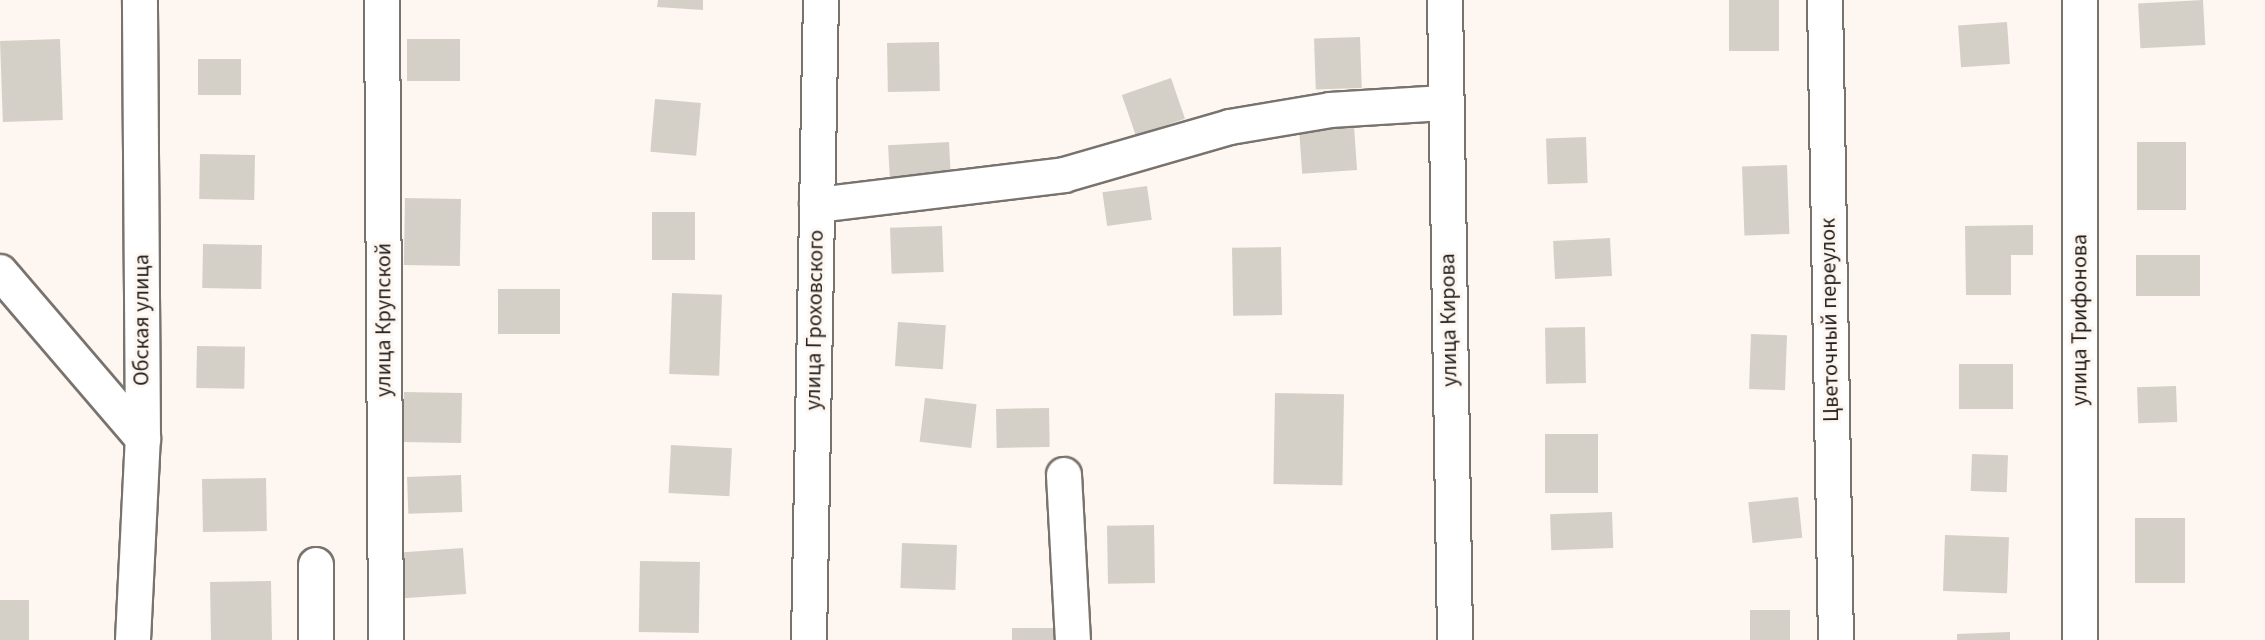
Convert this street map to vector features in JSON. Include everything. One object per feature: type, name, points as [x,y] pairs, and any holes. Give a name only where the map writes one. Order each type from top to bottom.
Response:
[{"type":"street","name":"Обская улица","points":[[133,640],[143,439],[140,0]]},
{"type":"street","name":"улица Крупской","points":[[382,0],[386,640]]},
{"type":"street","name":"улица Гроховского","points":[[809,640],[821,0]]},
{"type":"street","name":"улица Кирова","points":[[1445,0],[1444,103],[1455,640]]},
{"type":"street","name":"Цветочный переулок","points":[[1825,0],[1836,640]]},
{"type":"street","name":"улица Трифонова","points":[[2080,0],[2080,640]]},
{"type":"street","points":[[817,205],[1064,175],[1230,127],[1330,110],[1444,103]]},
{"type":"street","points":[[0,272],[143,439]]},
{"type":"street","points":[[1064,475],[1073,640]]},
{"type":"street","points":[[316,565],[316,640]]},
{"type":"building","points":[[658,0],[703,0],[703,10],[657,7]]},
{"type":"building","points":[[1729,0],[1779,0],[1779,51],[1729,51]]},
{"type":"building","points":[[2203,0],[2205,45],[2140,48],[2138,3]]},
{"type":"building","points":[[2007,22],[2010,64],[1961,67],[1958,25]]},
{"type":"building","points":[[1360,37],[1362,88],[1316,90],[1314,39]]},
{"type":"building","points":[[60,39],[63,120],[3,122],[0,41]]},
{"type":"building","points":[[407,39],[460,39],[460,81],[407,81]]},
{"type":"building","points":[[939,42],[940,91],[888,92],[887,43]]},
{"type":"building","points":[[198,59],[241,59],[241,95],[198,95]]},
{"type":"building","points":[[1171,78],[1185,119],[1136,136],[1122,95]]},
{"type":"building","points":[[655,99],[701,103],[696,156],[650,152]]},
{"type":"building","points":[[1354,126],[1357,170],[1302,174],[1299,130]]},
{"type":"building","points":[[1586,137],[1588,183],[1548,184],[1546,138]]},
{"type":"building","points":[[949,142],[951,178],[890,181],[888,145]]},
{"type":"building","points":[[2137,142],[2186,142],[2186,210],[2137,210]]},
{"type":"building","points":[[200,154],[255,155],[254,200],[199,199]]},
{"type":"building","points":[[1787,165],[1789,234],[1744,236],[1742,167]]},
{"type":"building","points":[[1147,186],[1152,220],[1107,226],[1102,192]]},
{"type":"building","points":[[405,198],[461,199],[460,266],[404,265]]},
{"type":"building","points":[[652,212],[695,212],[695,260],[652,260]]},
{"type":"building","points":[[2033,225],[2033,255],[2011,255],[2011,295],[1966,295],[1965,226]]},
{"type":"building","points":[[942,226],[944,272],[892,274],[890,228]]},
{"type":"building","points":[[1610,238],[1612,276],[1555,279],[1553,241]]},
{"type":"building","points":[[203,244],[262,245],[261,289],[202,288]]},
{"type":"building","points":[[1281,247],[1282,315],[1233,316],[1232,248]]},
{"type":"building","points":[[2136,255],[2200,255],[2200,296],[2136,296]]},
{"type":"building","points":[[498,289],[560,289],[560,334],[498,334]]},
{"type":"building","points":[[672,293],[722,295],[719,376],[669,374]]},
{"type":"building","points":[[898,322],[946,325],[943,369],[895,366]]},
{"type":"building","points":[[1585,327],[1586,383],[1546,384],[1545,328]]},
{"type":"building","points":[[1751,334],[1787,335],[1785,390],[1749,389]]},
{"type":"building","points":[[197,346],[245,347],[244,389],[196,388]]},
{"type":"building","points":[[1959,364],[2013,364],[2013,409],[1959,409]]},
{"type":"building","points":[[2176,386],[2177,422],[2138,423],[2137,387]]},
{"type":"building","points":[[404,392],[462,393],[461,443],[403,442]]},
{"type":"building","points":[[1275,393],[1344,394],[1342,485],[1273,484]]},
{"type":"building","points":[[925,398],[977,404],[971,448],[920,442]]},
{"type":"building","points":[[1049,408],[1050,447],[997,448],[996,409]]},
{"type":"building","points":[[1545,434],[1598,434],[1598,493],[1545,493]]},
{"type":"building","points":[[671,445],[732,448],[729,496],[668,493]]},
{"type":"building","points":[[1972,454],[2008,455],[2007,492],[1971,491]]},
{"type":"building","points":[[461,475],[462,512],[408,514],[407,477]]},
{"type":"building","points":[[266,478],[267,531],[203,532],[202,479]]},
{"type":"building","points":[[1798,497],[1802,538],[1753,543],[1748,502]]},
{"type":"building","points":[[1612,512],[1613,548],[1551,550],[1550,514]]},
{"type":"building","points":[[2135,518],[2185,518],[2185,583],[2135,583]]},
{"type":"building","points":[[1154,525],[1155,583],[1108,584],[1107,526]]},
{"type":"building","points":[[1945,535],[2009,537],[2007,593],[1943,591]]},
{"type":"building","points":[[902,543],[957,545],[955,590],[900,588]]},
{"type":"building","points":[[463,548],[466,594],[403,598],[400,552]]},
{"type":"building","points":[[640,561],[700,562],[699,633],[639,632]]},
{"type":"building","points":[[271,581],[272,640],[211,640],[210,582]]},
{"type":"building","points":[[0,600],[29,600],[29,640],[0,640]]},
{"type":"building","points":[[1750,610],[1790,610],[1790,640],[1750,640]]},
{"type":"building","points":[[1012,628],[1054,628],[1054,640],[1012,640]]},
{"type":"building","points":[[2010,632],[2010,640],[1957,640],[1957,634]]}]
